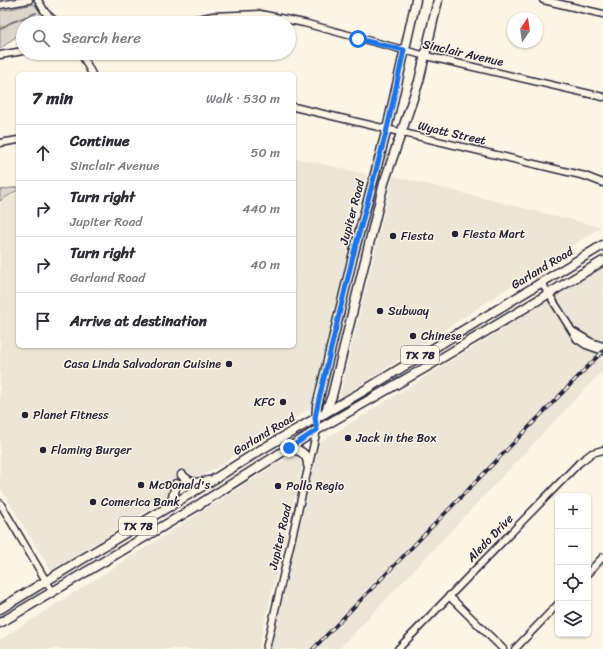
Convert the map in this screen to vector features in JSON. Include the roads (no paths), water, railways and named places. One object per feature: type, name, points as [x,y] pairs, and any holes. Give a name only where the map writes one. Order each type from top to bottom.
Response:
[{"type":"main road","name":"Jupiter Road","points":[[317,430],[315,418],[365,207],[387,129],[416,0]]},
{"type":"main road","name":"Jupiter Road","points":[[317,430],[332,396],[378,207],[387,174],[403,133],[426,56],[438,0]]},
{"type":"main road","points":[[365,207],[378,207]]},
{"type":"main road","name":"Garland Road","points":[[0,609],[171,506],[262,449],[542,283],[603,245]]},
{"type":"main road","name":"Garland Road","points":[[0,623],[192,509],[317,430],[416,373],[603,261]]},
{"type":"main road","points":[[338,319],[351,315]]},
{"type":"main road","points":[[481,318],[488,329]]},
{"type":"main road","points":[[409,362],[416,373]]},
{"type":"main road","points":[[289,448],[298,450],[304,454],[308,459],[308,465]]},
{"type":"main road","points":[[182,475],[188,482],[193,483],[216,478]]},
{"type":"main road","points":[[171,506],[176,484]]},
{"type":"street","points":[[0,5],[29,0]]},
{"type":"street","points":[[38,0],[45,12],[49,16]]},
{"type":"street","points":[[543,0],[603,14]]},
{"type":"street","name":"Sinclair Avenue","points":[[213,16],[236,14],[260,14],[270,16]]},
{"type":"street","name":"Sinclair Avenue","points":[[296,21],[426,56],[603,96]]},
{"type":"street","points":[[0,55],[16,52]]},
{"type":"street","points":[[85,60],[91,72]]},
{"type":"street","name":"Wyatt Street","points":[[296,107],[585,176],[603,183]]},
{"type":"street","points":[[0,143],[16,140]]},
{"type":"street","points":[[542,283],[577,339],[586,345],[603,351]]},
{"type":"street","points":[[571,330],[591,342],[603,346]]},
{"type":"street","name":"Jupiter Road","points":[[266,649],[317,430]]},
{"type":"street","name":"Aledo Drive","points":[[398,649],[579,463],[592,453],[603,450]]},
{"type":"street","points":[[0,503],[52,591]]},
{"type":"street","points":[[591,570],[603,558]]},
{"type":"street","points":[[449,596],[503,649]]},
{"type":"street","points":[[515,649],[555,607]]},
{"type":"waterway","points":[[28,16],[36,13]]},
{"type":"waterway","points":[[0,29],[16,21]]},
{"type":"railway","points":[[313,649],[603,351]]},
{"type":"place","name":"Fiesta Mart","points":[[455,234]]},
{"type":"place","name":"Fiesta","points":[[393,236]]},
{"type":"place","name":"Subway","points":[[380,311]]},
{"type":"place","name":"Chinese","points":[[413,336]]},
{"type":"place","name":"Casa Linda Salvadoran Cuisine","points":[[229,364]]},
{"type":"place","name":"KFC","points":[[283,402]]},
{"type":"place","name":"Planet Fitness","points":[[25,415]]},
{"type":"place","name":"Jack in the Box","points":[[348,438]]},
{"type":"place","name":"Flaming Burger","points":[[43,450]]},
{"type":"place","name":"McDonald's","points":[[141,485]]},
{"type":"place","name":"Pollo Regio","points":[[278,486]]},
{"type":"place","name":"Comerica Bank","points":[[93,502]]}]
